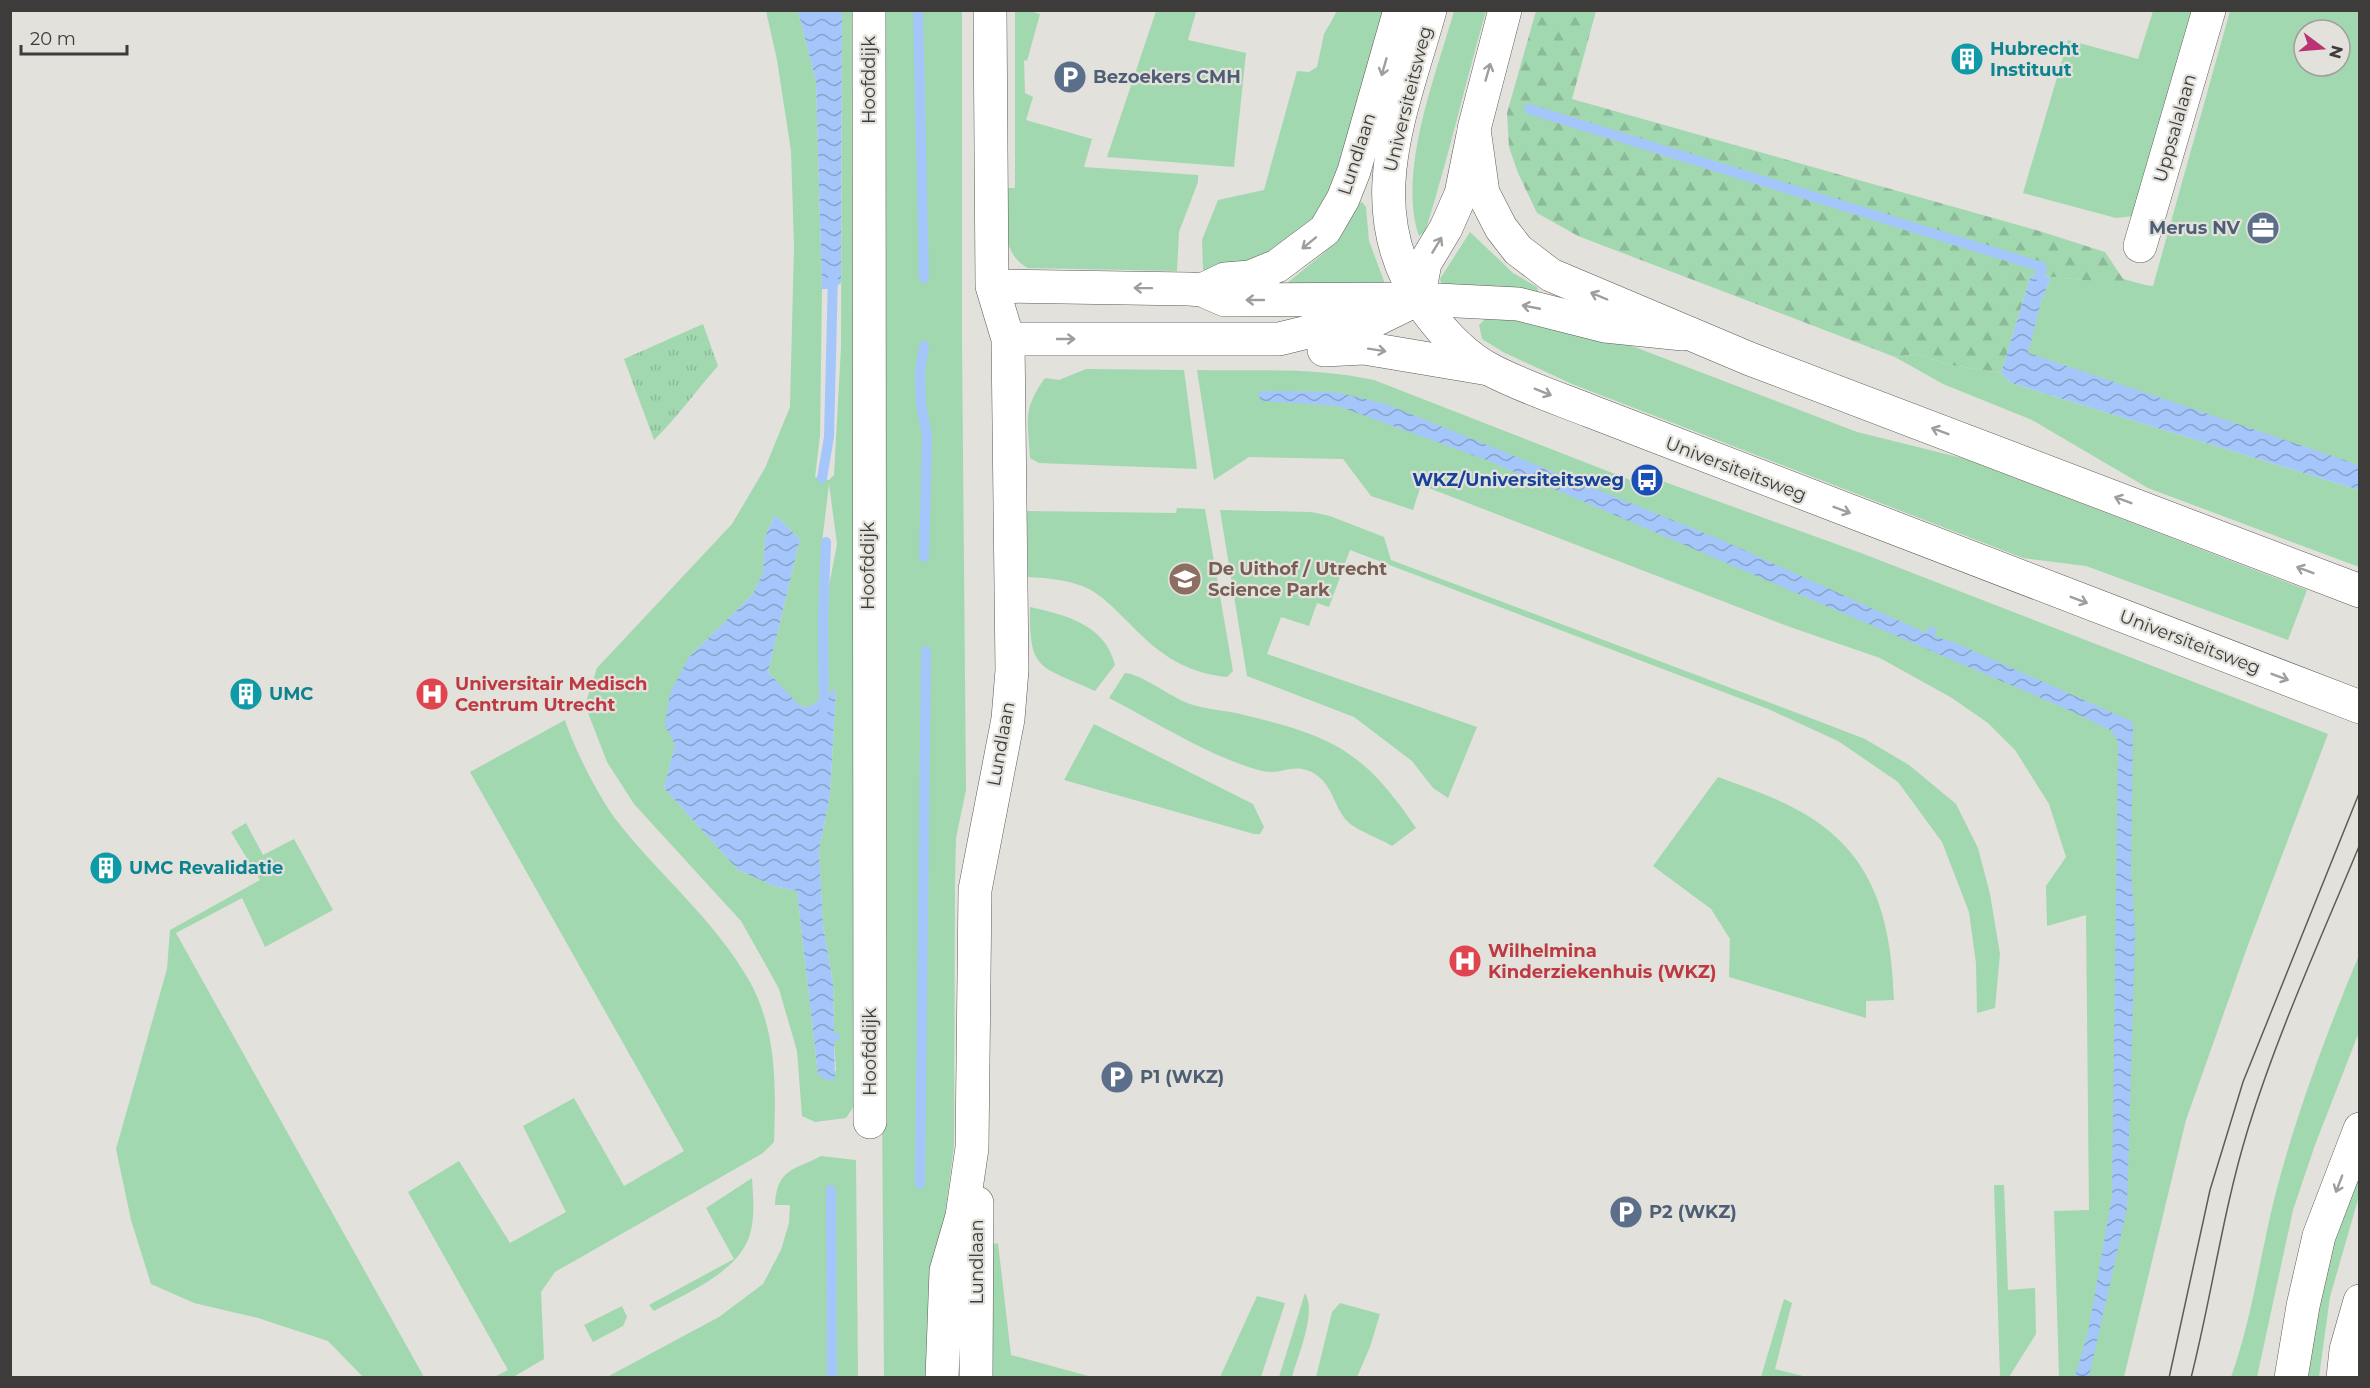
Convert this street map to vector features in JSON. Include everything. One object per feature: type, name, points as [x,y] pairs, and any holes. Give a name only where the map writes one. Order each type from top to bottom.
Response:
[{"type":"main road","name":"Hoofddijk","points":[[869,10],[870,1122]]},
{"type":"main road","name":"Lundlaan","points":[[959,1377],[962,1216],[972,1148],[975,890],[1008,719],[1012,670],[1008,339],[992,286],[990,10]]},
{"type":"main road","name":"Lundlaan","points":[[1202,290],[1224,279],[1250,277],[1277,266],[1325,230],[1343,199],[1354,171],[1400,10]]},
{"type":"main road","name":"Universiteitsweg","points":[[1430,10],[1393,145],[1387,187],[1394,247],[1418,299],[1451,342],[1489,369],[1709,459],[2360,707]]},
{"type":"main road","points":[[1418,299],[1425,262],[1446,228],[1461,194],[1474,129],[1505,10]]},
{"type":"main road","name":"Uppsalalaan","points":[[2140,246],[2209,10]]},
{"type":"main road","points":[[1474,129],[1483,193],[1501,228],[1518,250],[1551,275],[1692,335],[2360,591]]},
{"type":"main road","name":"Lundlaan","points":[[992,286],[1202,290],[1225,300],[1418,299],[1518,304],[1605,326],[1692,335]]},
{"type":"main road","name":"Lundlaan","points":[[1008,339],[1279,339],[1316,330],[1359,328],[1418,299]]},
{"type":"main road","name":"Lundlaan","points":[[1279,339],[1312,350],[1364,348],[1489,369]]},
{"type":"main road","points":[[2291,1377],[2303,1306],[2319,1236],[2360,1130]]},
{"type":"main road","name":"Lundlaan","points":[[972,1148],[978,1168],[976,1377]]},
{"type":"main road","name":"Lundlaan","points":[[942,1377],[946,1271],[962,1216]]},
{"type":"main road","points":[[2343,1377],[2346,1350],[2360,1301]]},
{"type":"green space","points":[[1015,10],[1040,14],[1027,61],[1024,60],[1025,93],[1033,97],[1026,120],[1092,139],[1084,167],[1198,175],[1198,182],[1179,232],[1177,271],[1028,268],[1012,253],[1006,233],[1005,188],[1015,188]]},
{"type":"green space","points":[[1190,10],[1196,12],[1188,40],[1246,53],[1234,167],[1107,157],[1156,11]]},
{"type":"green space","points":[[766,11],[798,11],[816,82],[822,289],[820,436],[815,477],[829,480],[834,475],[841,347],[842,11],[858,11],[854,1106],[846,1118],[815,1122],[802,1116],[797,1051],[779,989],[767,967],[741,921],[634,804],[607,762],[585,705],[597,668],[732,524],[765,468],[790,407],[794,246],[791,151],[777,60]],"holes":[[[829,484],[837,544],[823,617],[821,551]],[[775,515],[800,539],[768,672],[799,706],[809,707],[836,689],[830,795],[819,850],[823,925],[833,984],[834,1034],[839,1034],[834,1042],[836,1071],[818,1075],[797,891],[774,886],[738,870],[664,788],[675,745],[689,657],[753,594],[763,572],[765,537]]]},
{"type":"green space","points":[[881,11],[962,11],[966,790],[956,838],[954,1146],[930,1329],[935,1378],[884,1377],[878,560]]},
{"type":"green space","points":[[1337,11],[1392,11],[1325,210],[1274,252],[1226,269],[1203,270],[1202,240],[1218,200],[1264,190],[1297,71],[1309,72],[1317,67],[1324,34]]},
{"type":"green space","points":[[1454,11],[1486,11],[1425,232],[1419,236],[1413,211],[1416,154],[1429,93]]},
{"type":"green space","points":[[1536,11],[1596,11],[1572,99],[2036,230],[2105,252],[2123,279],[2153,287],[2031,275],[2001,373],[1951,365],[1915,354],[1895,357],[1578,236],[1537,213],[1518,173],[1509,147],[1507,113]]},
{"type":"green space","points":[[2153,11],[2194,11],[2134,216],[2116,218],[2023,193],[2068,40],[2138,59]]},
{"type":"green space","points":[[2230,11],[2359,11],[2359,466],[2027,353],[2041,302],[2051,277],[2153,286]]},
{"type":"green space","points":[[1362,202],[1366,207],[1369,241],[1384,281],[1383,288],[1286,284],[1325,252],[1359,203]]},
{"type":"green space","points":[[1470,232],[1513,273],[1537,287],[1540,297],[1444,293],[1440,279]]},
{"type":"green space","points":[[1490,314],[1611,338],[1857,432],[1966,459],[2307,590],[2288,640],[2086,566],[2023,558],[1572,384],[1503,352],[1482,339],[1479,325]]},
{"type":"green space","points":[[703,324],[718,366],[654,440],[624,359]]},
{"type":"green space","points":[[1915,354],[1951,365],[2001,373],[2011,383],[2359,490],[2359,567],[2148,488],[2032,420],[1943,384],[1895,357]]},
{"type":"green space","points":[[1086,369],[1184,370],[1197,469],[1039,463],[1030,458],[1028,416],[1038,389],[1045,378],[1059,380]]},
{"type":"green space","points":[[1197,370],[1308,371],[1374,380],[1651,488],[1662,481],[1861,553],[2328,734],[2248,945],[2186,1120],[2124,1377],[2059,1377],[2054,1211],[2089,1210],[2086,915],[2047,926],[2046,886],[2066,857],[2049,804],[2015,750],[1988,723],[1952,698],[1880,658],[1790,627],[1421,485],[1413,510],[1371,496],[1343,459],[1249,457],[1214,480]]},
{"type":"green space","points":[[1177,508],[1205,509],[1233,671],[1227,677],[1196,670],[1171,659],[1148,642],[1091,590],[1068,582],[1028,577],[1027,511],[1176,513]]},
{"type":"green space","points":[[1220,510],[1311,512],[1330,516],[1384,537],[1391,560],[1865,739],[1909,765],[1956,804],[1978,848],[1990,894],[2000,954],[1995,1008],[1977,1013],[1976,963],[1969,912],[1942,842],[1898,782],[1838,741],[1768,709],[1350,550],[1329,607],[1317,603],[1309,626],[1281,617],[1267,654],[1477,727],[1448,798],[1433,788],[1412,761],[1354,717],[1247,676]]},
{"type":"green space","points":[[1030,607],[1070,618],[1093,631],[1102,640],[1110,651],[1115,665],[1095,691],[1042,664],[1032,644]]},
{"type":"green space","points":[[1125,673],[1140,677],[1190,704],[1275,723],[1324,740],[1344,750],[1380,781],[1416,828],[1392,846],[1348,822],[1326,784],[1315,774],[1301,769],[1262,771],[1184,739],[1109,698]]},
{"type":"green space","points":[[565,720],[588,772],[617,821],[704,918],[750,982],[765,1020],[773,1060],[774,1142],[763,1153],[555,1272],[541,1292],[544,1359],[513,1377],[494,1377],[508,1370],[408,1192],[459,1161],[510,1243],[566,1212],[523,1126],[574,1098],[624,1186],[684,1151],[470,772]]},
{"type":"green space","points":[[1094,724],[1253,804],[1264,827],[1260,834],[1064,780]]},
{"type":"green space","points":[[1718,777],[1790,806],[1818,823],[1841,842],[1859,863],[1872,886],[1882,912],[1892,969],[1894,1000],[1866,1001],[1866,1018],[1729,977],[1730,939],[1711,909],[1653,866]]},
{"type":"green space","points":[[246,823],[263,855],[294,839],[333,910],[265,947],[242,898],[176,933],[424,1377],[363,1377],[328,1341],[258,1318],[194,1303],[151,1284],[131,1220],[116,1149],[167,969],[170,930],[260,880],[231,832]]},
{"type":"green space","points":[[2359,955],[2359,1032],[2315,1145],[2293,1210],[2257,1377],[2231,1377],[2245,1333],[2275,1196],[2292,1135],[2324,1043]]},
{"type":"green space","points":[[2359,1151],[2359,1196],[2330,1297],[2319,1377],[2304,1378],[2318,1293]]},
{"type":"green space","points":[[821,1156],[856,1160],[858,1377],[607,1377],[719,1317],[763,1284],[781,1250],[789,1223],[790,1205],[775,1205],[779,1184],[794,1169]]},
{"type":"green space","points":[[752,1178],[752,1224],[746,1245],[737,1257],[725,1269],[712,1279],[654,1311],[649,1305],[734,1259],[706,1208]]},
{"type":"green space","points":[[1994,1185],[2004,1185],[2008,1290],[2035,1288],[2036,1334],[2009,1377],[2000,1377]]},
{"type":"green space","points":[[998,1243],[1011,1355],[1092,1377],[987,1377],[987,1246]]},
{"type":"green space","points":[[1305,1293],[1309,1311],[1302,1346],[1292,1377],[1279,1377]]},
{"type":"green space","points":[[1257,1296],[1285,1303],[1261,1377],[1220,1377]]},
{"type":"green space","points":[[1784,1299],[1792,1303],[1775,1369],[1807,1377],[1761,1377]]},
{"type":"green space","points":[[1340,1303],[1380,1314],[1370,1347],[1357,1377],[1316,1377],[1332,1312]]},
{"type":"green space","points":[[622,1306],[627,1317],[623,1326],[593,1342],[584,1325]]},
{"type":"water","points":[[798,11],[842,11],[841,283],[833,289],[822,289],[816,82]]},
{"type":"water","points":[[2031,275],[2051,277],[2041,302],[2028,353],[2350,462],[2359,466],[2359,490],[2011,383],[2001,373]]},
{"type":"water","points":[[1258,392],[1335,392],[1386,404],[1724,541],[1926,633],[1930,626],[1937,629],[1934,636],[1953,642],[2133,722],[2131,872],[2135,933],[2127,1208],[2089,1377],[2075,1377],[2088,1332],[2112,1196],[2118,742],[2112,731],[2071,711],[1489,461],[1338,406],[1261,401]]},
{"type":"water","points":[[775,515],[800,539],[768,672],[800,706],[809,707],[836,689],[830,795],[819,850],[823,925],[833,984],[834,1033],[840,1034],[839,1040],[834,1042],[835,1080],[827,1080],[818,1075],[797,891],[774,886],[738,870],[664,788],[675,745],[665,725],[670,693],[689,657],[753,594],[763,572],[765,537]]},
{"type":"waterway","points":[[918,10],[924,278]]},
{"type":"waterway","points":[[1529,109],[2042,267],[2040,276]]},
{"type":"waterway","points":[[822,478],[829,437],[833,275]]},
{"type":"waterway","points":[[924,346],[920,371],[921,404],[927,436],[924,557]]},
{"type":"waterway","points":[[824,709],[823,621],[826,542]]},
{"type":"waterway","points":[[920,1184],[926,651]]},
{"type":"waterway","points":[[831,1190],[832,1378]]},
{"type":"tram line","points":[[2169,1378],[2210,1190],[2243,1082],[2360,791]]},
{"type":"tram line","points":[[2191,1378],[2232,1190],[2248,1129],[2286,1021],[2360,844]]},
{"type":"place","name":"Hubrecht Instituut","points":[[1967,59]]},
{"type":"place","name":"Bezoekers CMH","points":[[1070,77]]},
{"type":"place","name":"Merus NV","points":[[2263,228]]},
{"type":"place","name":"WKZ/Universiteitsweg","points":[[1647,480]]},
{"type":"place","name":"De Uithof / Utrecht Science Park","points":[[1185,579]]},
{"type":"place","name":"UMC","points":[[246,694]]},
{"type":"place","name":"Universitair Medisch Centrum Utrecht","points":[[432,694]]},
{"type":"place","name":"UMC Revalidatie","points":[[106,868]]},
{"type":"place","name":"Wilhelmina Kinderziekenhuis (WKZ)","points":[[1465,961]]},
{"type":"place","name":"P1 (WKZ)","points":[[1117,1077]]},
{"type":"place","name":"P2 (WKZ)","points":[[1626,1212]]}]
